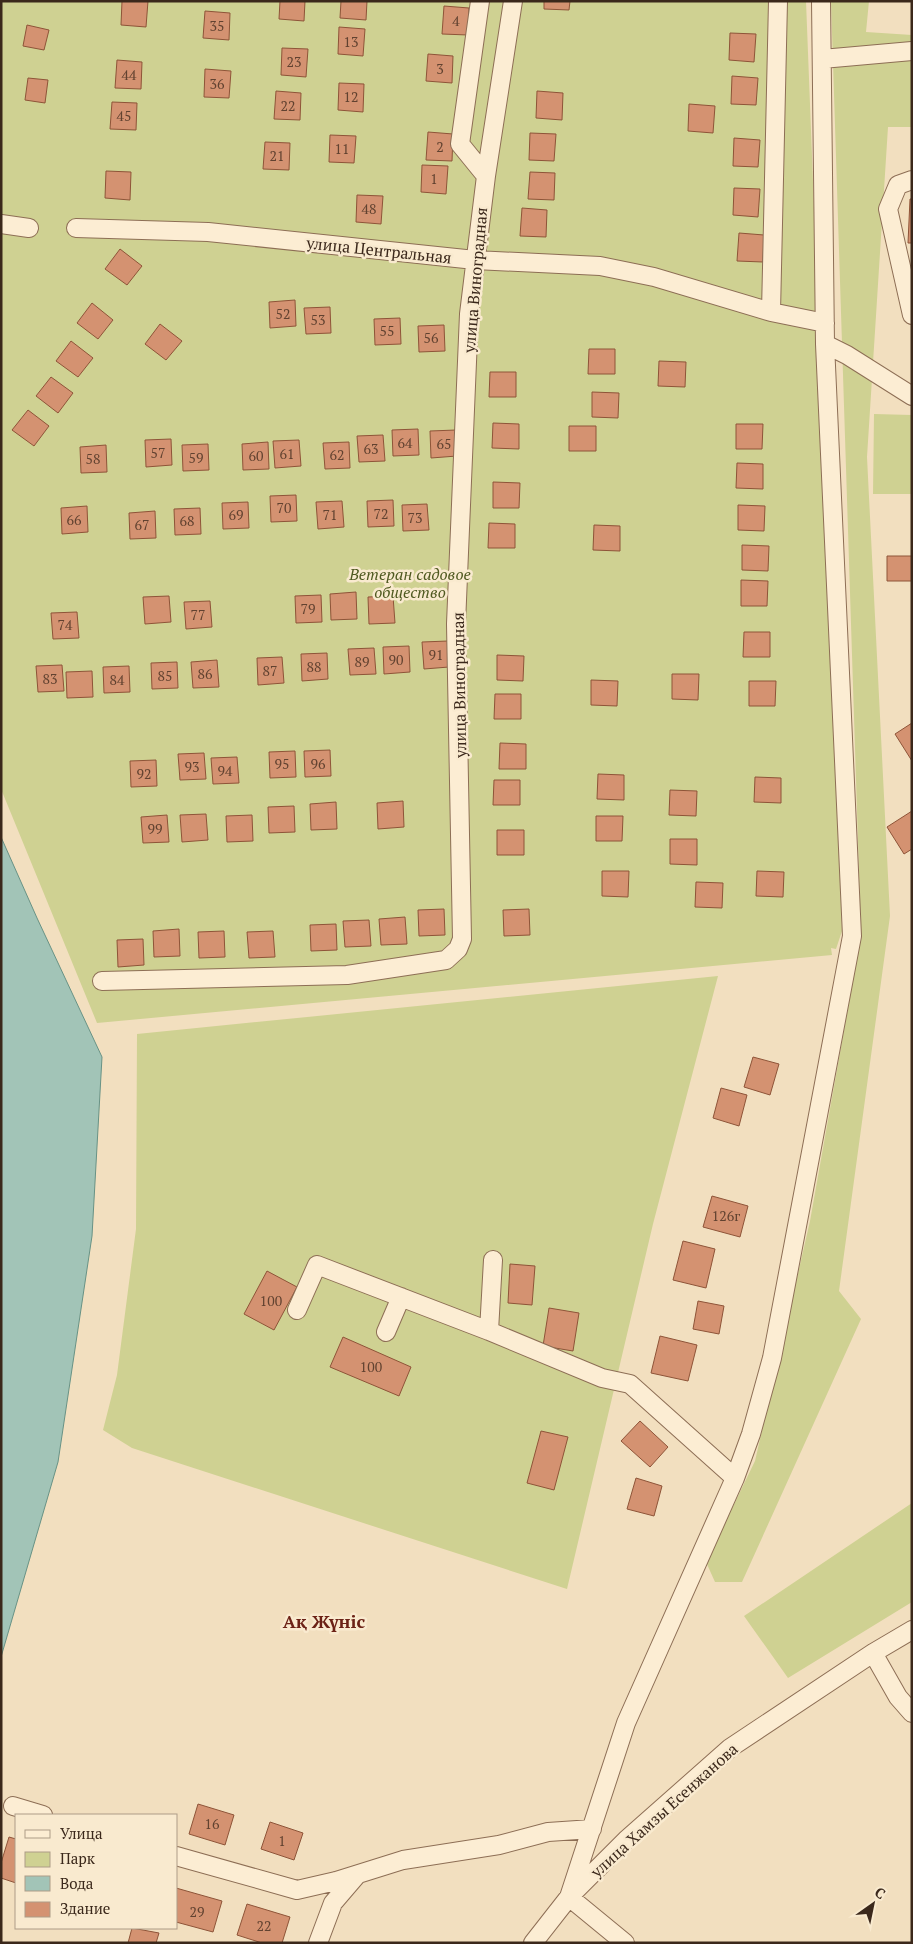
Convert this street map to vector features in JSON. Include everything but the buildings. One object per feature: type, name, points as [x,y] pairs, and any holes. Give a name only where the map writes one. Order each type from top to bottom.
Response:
[{"type":"street","points":[[480,1],[460,144],[486,176]]},
{"type":"street","name":"улица Виноградная","points":[[102,981],[347,975],[446,960],[458,949],[462,938],[456,624],[469,314],[474,260],[486,176],[514,1]]},
{"type":"street","points":[[771,312],[778,1]]},
{"type":"street","points":[[625,1943],[569,1897],[626,1723],[735,1478],[751,1434],[772,1358],[852,936],[825,344],[822,1]]},
{"type":"street","points":[[822,59],[912,52]]},
{"type":"street","points":[[912,180],[898,185],[888,209],[912,315]]},
{"type":"street","points":[[1,224],[29,228]]},
{"type":"street","name":"улица Центральная","points":[[76,228],[208,232],[474,260],[600,266],[654,277],[771,312],[825,323]]},
{"type":"street","points":[[825,344],[847,354],[912,396]]},
{"type":"street","points":[[489,1331],[493,1260]]},
{"type":"street","points":[[297,1310],[317,1265],[489,1331],[602,1378],[630,1384],[735,1478]]},
{"type":"street","points":[[386,1332],[401,1298]]},
{"type":"street","name":"улица Хамзы Есенжанова","points":[[533,1943],[569,1897],[626,1840],[730,1748],[873,1653],[912,1630]]},
{"type":"street","points":[[873,1653],[898,1697],[912,1713]]},
{"type":"street","points":[[13,1806],[40,1814]]},
{"type":"street","points":[[178,1857],[297,1890],[403,1860],[499,1845],[548,1832],[592,1829]]},
{"type":"street","points":[[318,1943],[333,1903],[357,1874]]},
{"type":"green space","name":"Ветеран садовое общество","points":[[1,1],[806,1],[842,931],[836,949],[831,948],[832,955],[97,1023],[1,789]]},
{"type":"green space","points":[[831,1],[869,1],[866,32],[912,35],[912,127],[888,127],[867,457],[890,916],[839,1291],[861,1319],[742,1582],[715,1582],[706,1562],[755,1461],[810,1221],[861,935]]},
{"type":"green space","points":[[874,414],[912,415],[912,494],[873,494]]},
{"type":"green space","points":[[718,976],[653,1224],[567,1589],[132,1448],[103,1430],[117,1375],[136,1229],[137,1034]]},
{"type":"green space","points":[[912,1503],[912,1602],[788,1678],[744,1616]]},
{"type":"water","points":[[1,837],[102,1057],[92,1236],[58,1462],[1,1657]]},
{"type":"district","name":"Ақ Жүніс","points":[[324,1622]]}]
